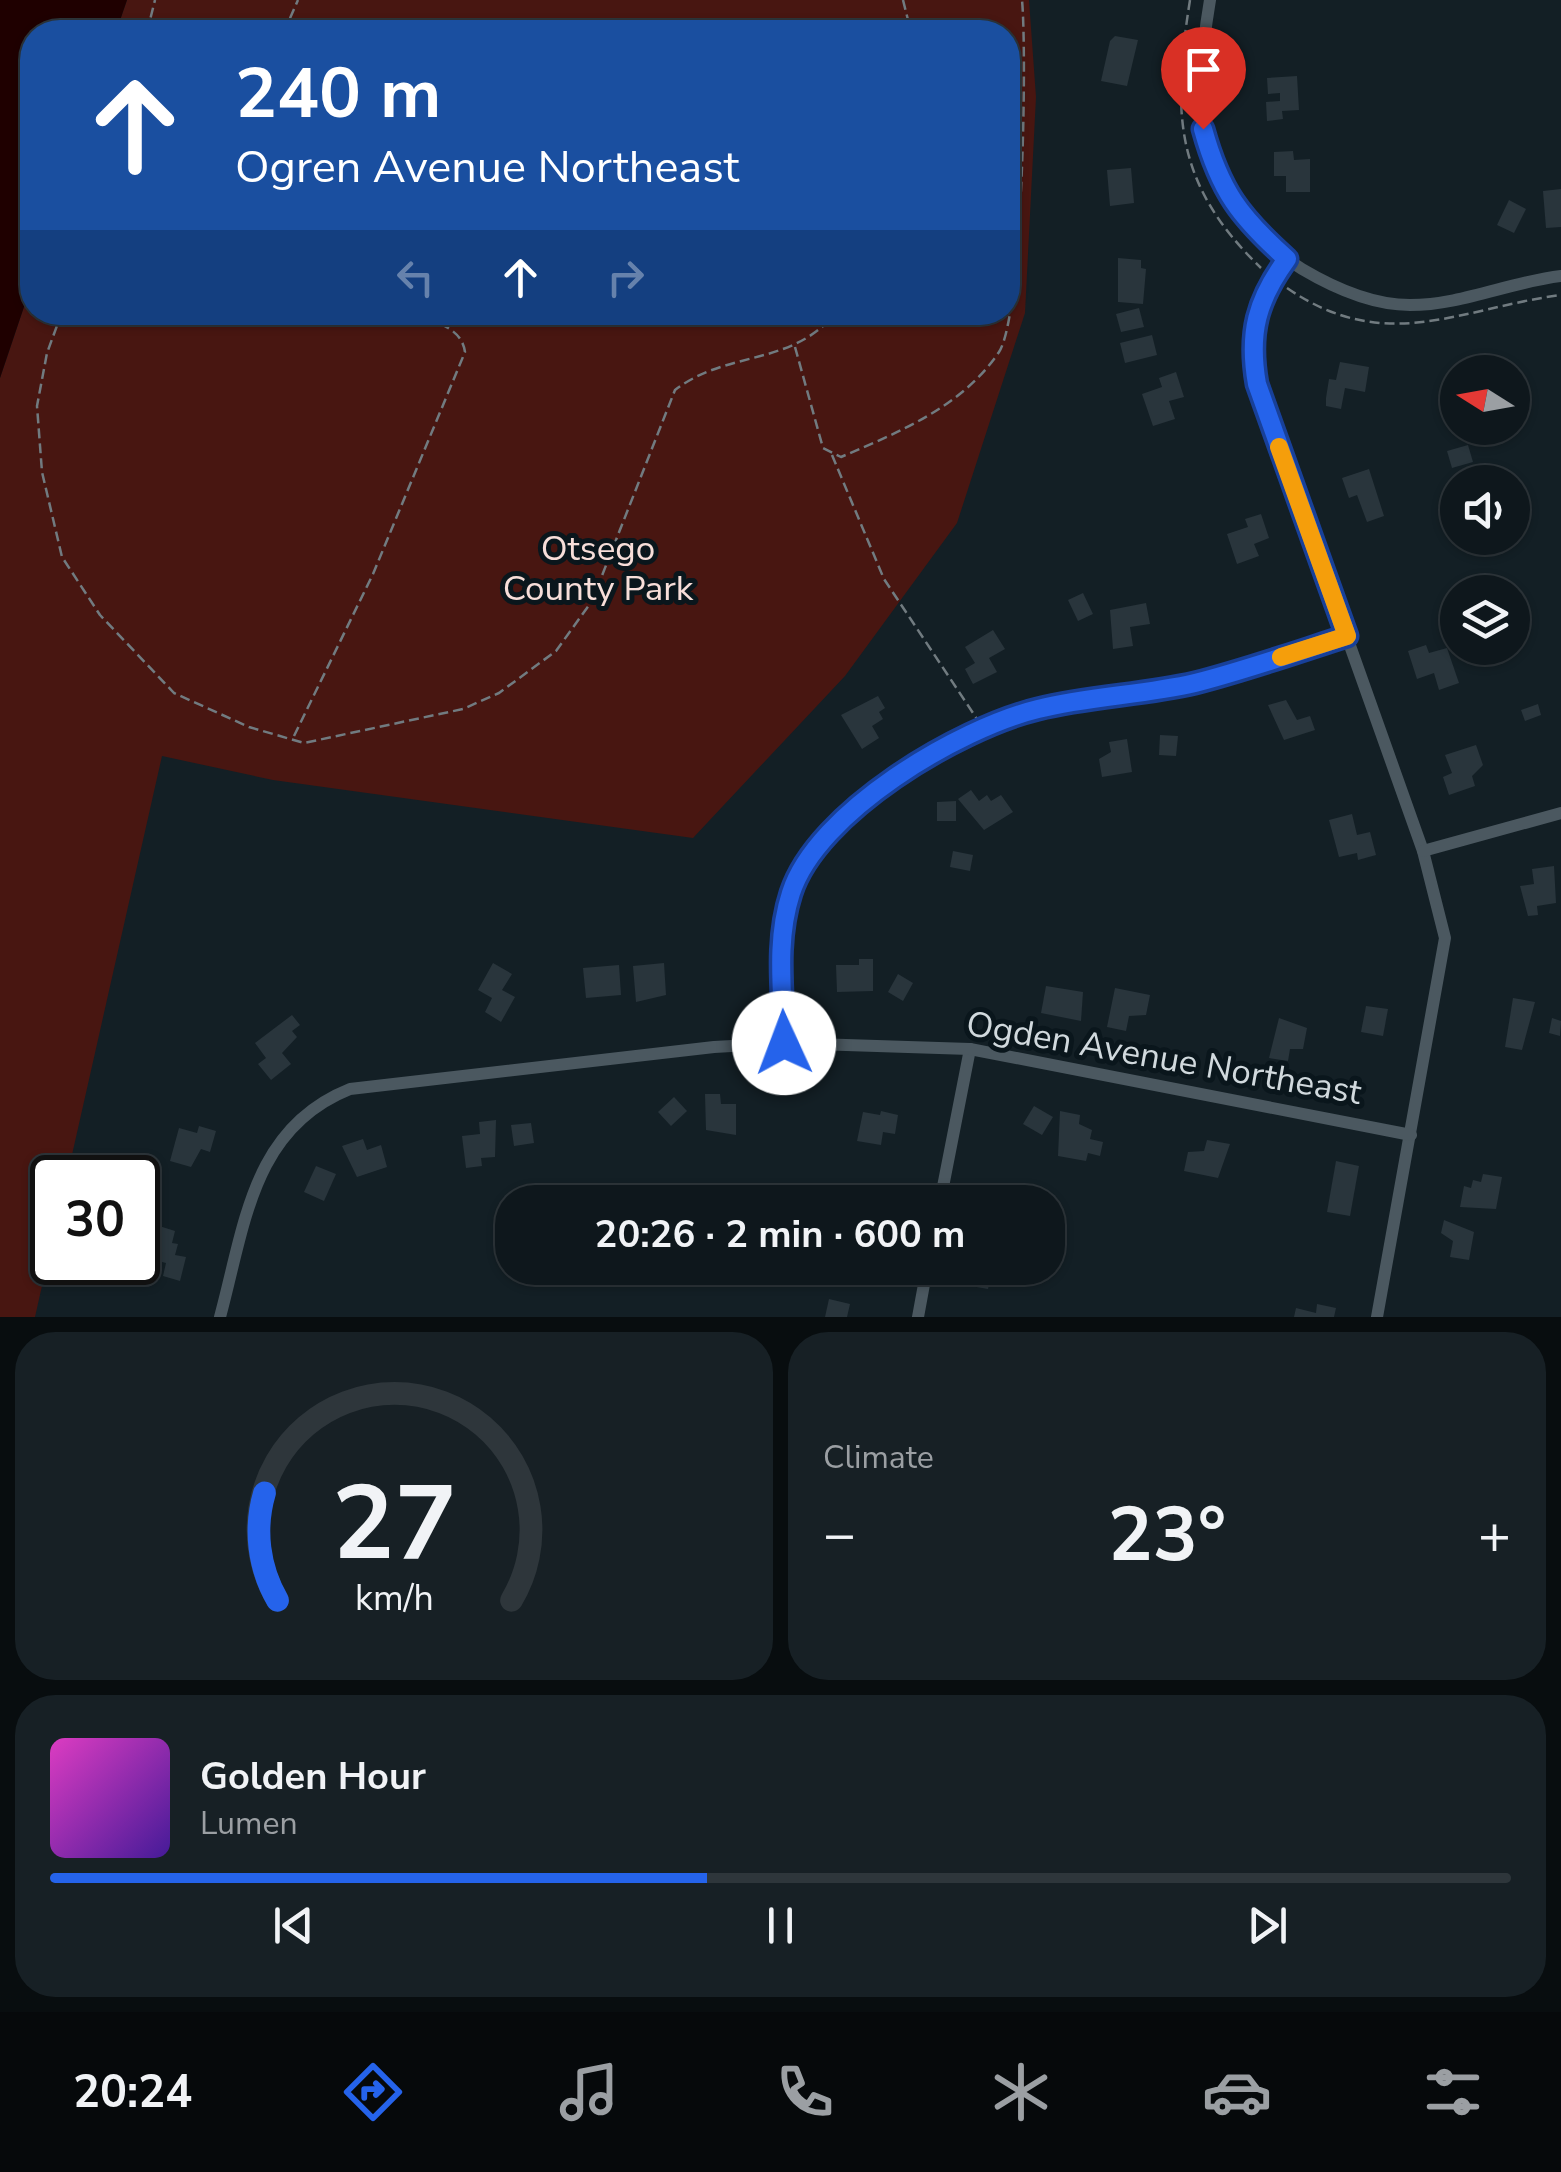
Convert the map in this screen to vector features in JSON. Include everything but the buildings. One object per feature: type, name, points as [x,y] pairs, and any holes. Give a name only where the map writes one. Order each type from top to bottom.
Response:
[{"type":"street","points":[[1210,0],[1198,91],[1216,177],[1244,218],[1287,259],[1342,290],[1408,305],[1561,276]]},
{"type":"street","points":[[1287,259],[1260,298],[1252,358],[1257,384],[1424,851],[1445,938],[1376,1317]]},
{"type":"street","points":[[784,1043],[780,940],[802,865],[856,806],[983,728],[1040,708],[1193,683],[1347,636]]},
{"type":"street","points":[[1424,851],[1561,813]]},
{"type":"street","name":"Ogden Avenue Northeast","points":[[220,1317],[268,1155],[312,1106],[350,1088],[650,1053],[784,1043],[970,1049],[1411,1135]]},
{"type":"street","points":[[943,1185],[970,1049]]},
{"type":"street","points":[[918,1317],[924,1285]]},
{"type":"path","points":[[1020,159],[1026,43],[1022,0]]},
{"type":"path","points":[[57,325],[46,353],[37,406],[42,472],[62,557],[100,615],[174,694],[249,727],[293,739],[323,742],[438,718],[500,694],[533,671],[566,638],[592,601],[662,414],[675,390],[715,369],[795,348],[826,325]]},
{"type":"path","points":[[293,739],[373,574],[466,352],[460,335],[440,325]]},
{"type":"path","points":[[831,454],[841,456],[918,425],[980,374],[1001,349],[1009,325]]},
{"type":"path","points":[[795,348],[824,448],[831,454],[884,579],[983,728]]},
{"type":"green space","name":"Otsego County Park","points":[[127,0],[1029,0],[1036,97],[1025,313],[957,523],[845,676],[693,838],[273,780],[162,756],[72,1155],[30,1155],[30,1285],[42,1285],[35,1317],[0,1317],[0,378],[20,319],[20,325],[1020,325],[1020,20],[120,20]]},
{"type":"shaded area","points":[[0,0],[127,0],[120,20],[20,20],[20,319],[0,378]]},
{"type":"slow traffic","points":[[1279,447],[1347,636],[1281,657]]},
{"type":"route","points":[[784,1043],[780,940],[792,890],[802,865],[819,842],[856,806],[970,733],[1010,718],[1040,708],[1193,683],[1347,636],[1257,384],[1252,358],[1260,298],[1287,259],[1232,205],[1216,177],[1203,129]]}]
